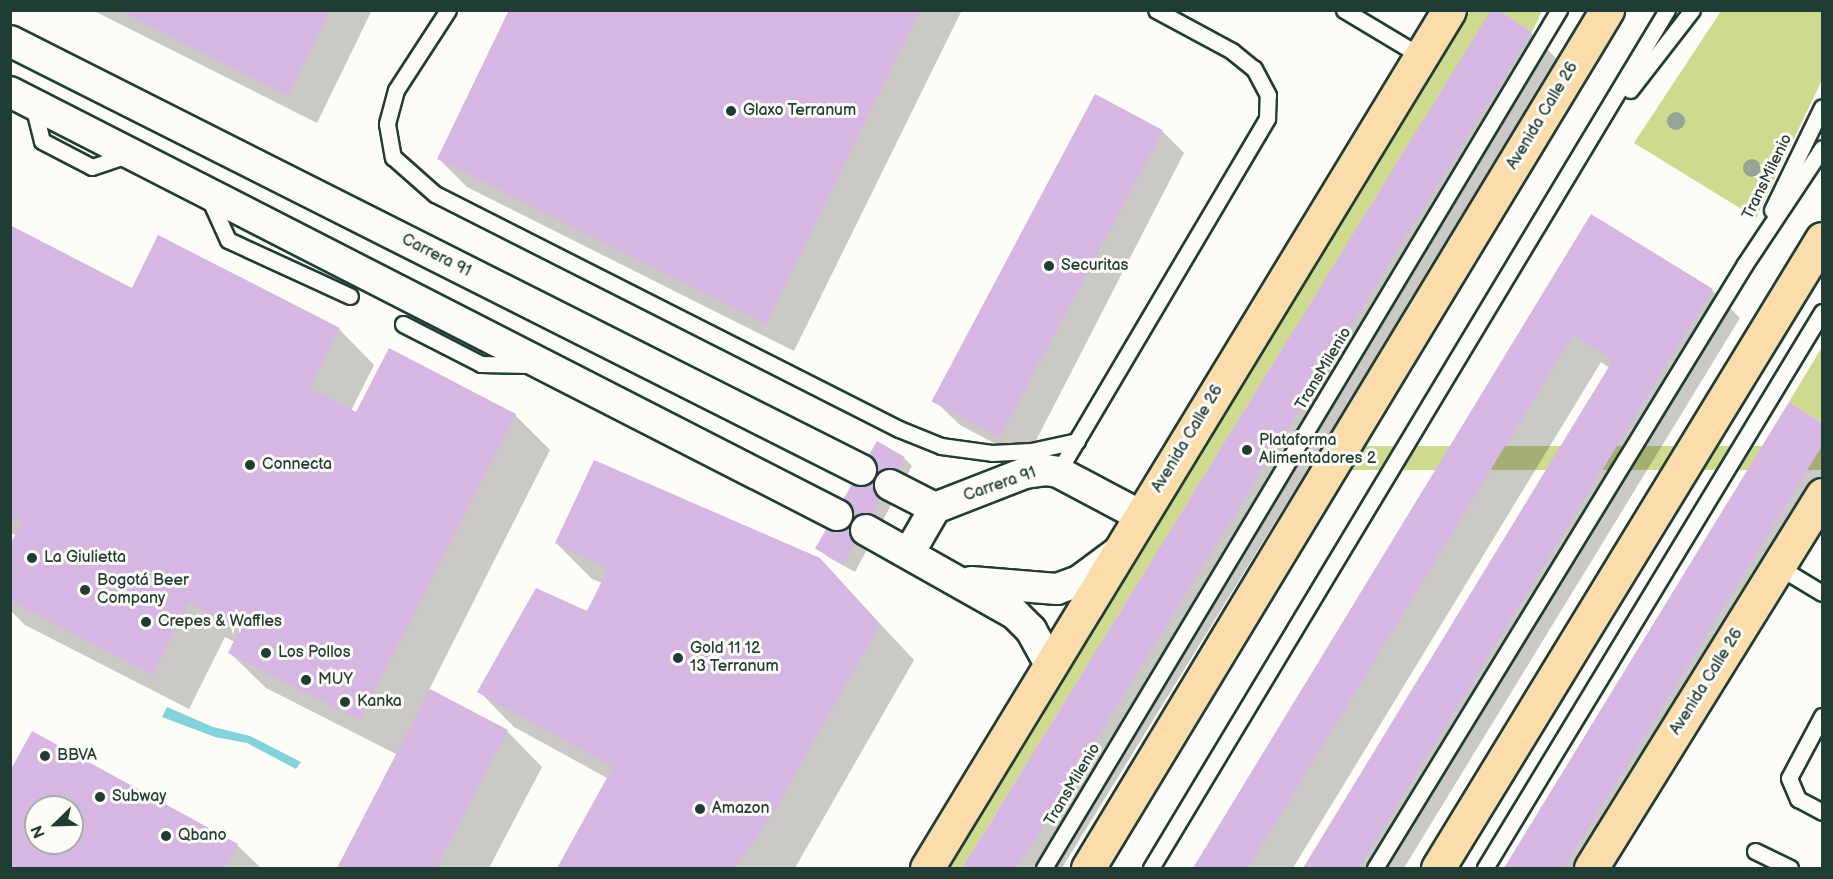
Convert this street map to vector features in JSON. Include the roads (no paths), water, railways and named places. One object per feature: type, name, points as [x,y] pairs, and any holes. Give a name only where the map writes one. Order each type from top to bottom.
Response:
[{"type":"main road","name":"Avenida Calle 26","points":[[927,868],[1449,10]]},
{"type":"main road","name":"Avenida Calle 26","points":[[1088,868],[1607,10]]},
{"type":"main road","points":[[1438,868],[1822,239]]},
{"type":"main road","name":"Avenida Calle 26","points":[[1592,868],[1822,495]]},
{"type":"street","name":"Carrera 91","points":[[10,41],[861,470]]},
{"type":"street","points":[[22,98],[837,515]]},
{"type":"street","name":"Carrera 91","points":[[935,508],[1035,470],[1058,472],[1141,516]]},
{"type":"street","points":[[890,486],[935,508],[909,553]]},
{"type":"street","points":[[866,530],[962,581],[1023,621],[1050,664]]},
{"type":"street","points":[[962,581],[1057,589],[1078,581],[1118,552]]},
{"type":"lane","points":[[448,10],[396,90],[387,124],[393,157],[435,194],[899,429],[941,446],[992,453],[1031,452],[1077,441]]},
{"type":"lane","points":[[1058,472],[1267,118],[1268,95],[1254,69],[1232,51],[1156,10]]},
{"type":"lane","points":[[1344,10],[1421,56]]},
{"type":"lane","name":"TransMilenio","points":[[1044,868],[1559,10]]},
{"type":"lane","points":[[1151,868],[1595,135],[1667,10]]},
{"type":"lane","points":[[1595,135],[1692,10]]},
{"type":"lane","name":"TransMilenio","points":[[1745,264],[1822,106]]},
{"type":"lane","name":"TransMilenio","points":[[1375,868],[1745,264],[1822,148]]},
{"type":"lane","points":[[207,193],[228,240],[350,296]]},
{"type":"lane","points":[[1485,868],[1822,312]]},
{"type":"lane","points":[[403,324],[481,364],[544,366]]},
{"type":"lane","points":[[1779,567],[1822,593]]},
{"type":"lane","points":[[1822,716],[1789,778],[1798,799],[1822,812]]},
{"type":"lane","points":[[1755,851],[1790,868]]},
{"type":"water","points":[[167,707],[213,727],[250,736],[301,762],[296,769],[247,743],[215,737],[162,717]]},
{"type":"place","name":"Glaxo Terranum","points":[[731,111]]},
{"type":"place","name":"Securitas","points":[[1049,266]]},
{"type":"place","name":"Plataforma Alimentadores 2","points":[[1247,450]]},
{"type":"place","name":"Connecta","points":[[250,465]]},
{"type":"place","name":"La Giulietta","points":[[32,558]]},
{"type":"place","name":"Bogotá Beer Company","points":[[85,590]]},
{"type":"place","name":"Crepes & Waffles","points":[[146,622]]},
{"type":"place","name":"Los Pollos","points":[[266,653]]},
{"type":"place","name":"Gold 11 12 13 Terranum","points":[[678,658]]},
{"type":"place","name":"MUY","points":[[306,680]]},
{"type":"place","name":"Kanka","points":[[345,702]]},
{"type":"place","name":"BBVA","points":[[45,756]]},
{"type":"place","name":"Subway","points":[[100,797]]},
{"type":"place","name":"Amazon","points":[[700,809]]},
{"type":"place","name":"Qbano","points":[[166,836]]}]
